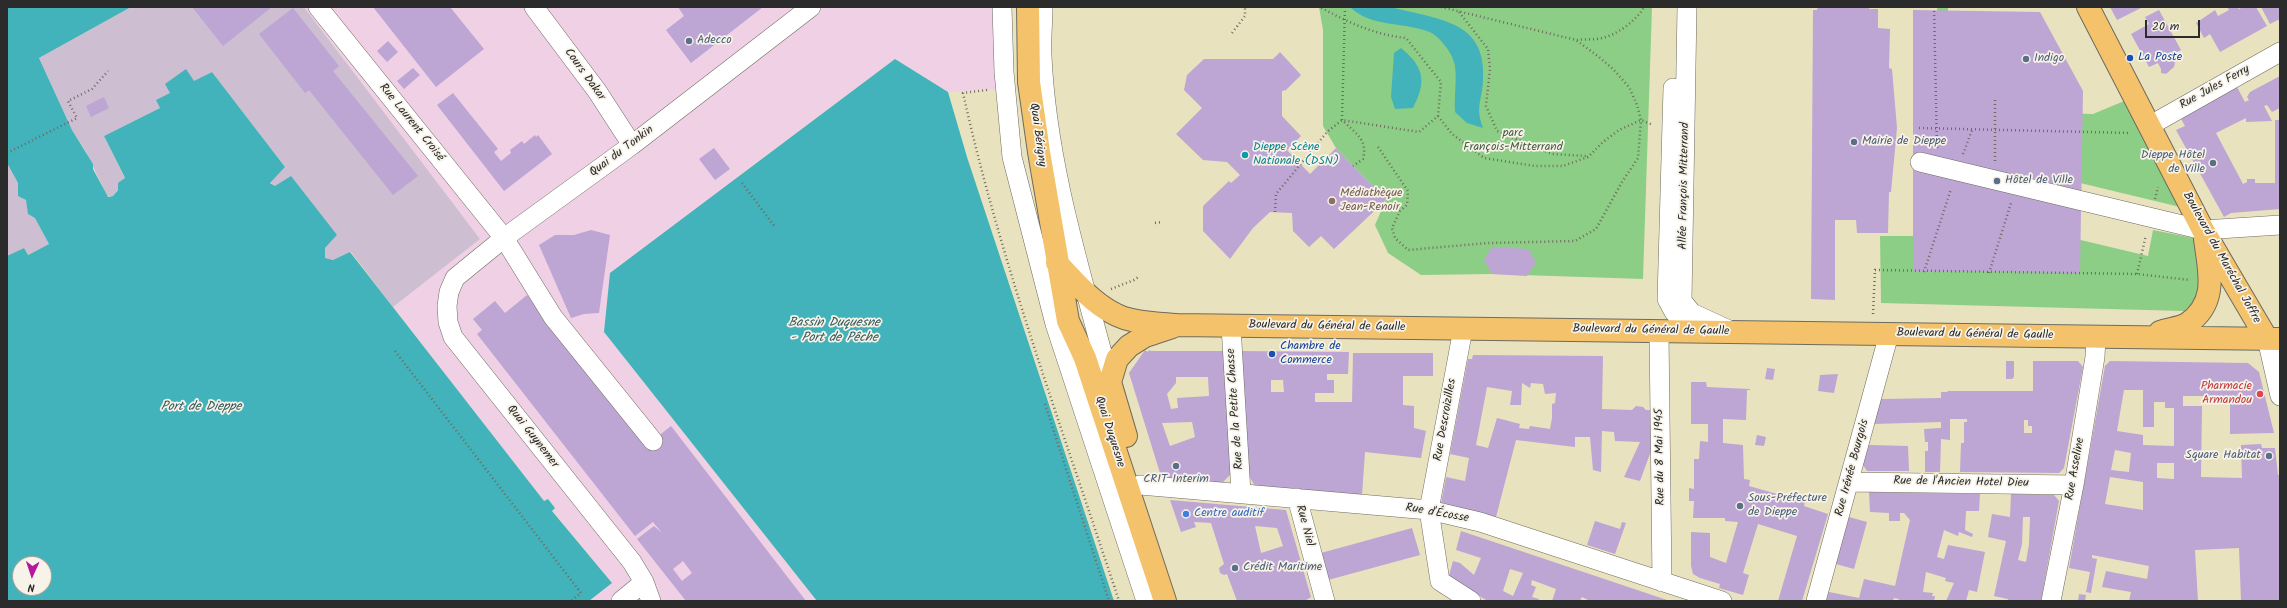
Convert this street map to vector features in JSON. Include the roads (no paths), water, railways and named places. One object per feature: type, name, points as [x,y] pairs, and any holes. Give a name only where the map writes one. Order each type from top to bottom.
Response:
[{"type":"main road","name":"Boulevard du Maréchal Joffre","points":[[2088,7],[2203,230],[2273,339]]},
{"type":"main road","name":"Quai Bérigny","points":[[1031,9],[1029,82],[1057,263]]},
{"type":"main road","points":[[2138,338],[2186,324],[2201,310],[2209,294],[2211,282],[2203,230]]},
{"type":"main road","name":"Boulevard du Général de Gaulle","points":[[1057,263],[1087,295],[1102,306],[1124,318],[1177,326],[2273,339]]},
{"type":"main road","name":"Quai Duquesne","points":[[1057,263],[1068,321],[1085,358],[1165,601]]},
{"type":"main road","name":"Quai Duquesne","points":[[1177,326],[1145,336],[1129,346],[1117,360],[1110,382],[1140,485],[1179,601]]},
{"type":"street","name":"Rue Laurent Croisé","points":[[318,7],[504,238],[553,317],[653,441]]},
{"type":"street","name":"Cours Dakar","points":[[534,7],[596,91],[632,145]]},
{"type":"street","name":"Quai du Tonkin","points":[[447,306],[449,292],[455,278],[504,238],[632,145],[811,7]]},
{"type":"street","points":[[1002,7],[1004,72],[1014,165],[1055,324],[1146,601]]},
{"type":"street","points":[[1674,7],[1667,299],[1674,312],[1693,332]]},
{"type":"street","name":"Allée François Mitterrand","points":[[1687,7],[1682,301],[1692,313],[1703,320],[1736,332]]},
{"type":"street","points":[[1031,9],[1042,55],[1050,132],[1062,201],[1110,382]]},
{"type":"street","name":"Rue Jules Ferry","points":[[2151,130],[2280,52]]},
{"type":"street","points":[[1929,164],[2203,230],[2280,225]]},
{"type":"street","name":"Quai Guynemer","points":[[447,306],[448,322],[453,337],[632,562],[644,582],[651,601]]},
{"type":"street","name":"Rue de la Petite Chasse","points":[[1231,326],[1241,493]]},
{"type":"street","name":"Rue Descroizilles","points":[[1463,329],[1429,510],[1440,581],[1471,601]]},
{"type":"street","name":"Rue du 8 Mai 1945","points":[[1659,332],[1662,582]]},
{"type":"street","name":"Rue Irénée Bourgois","points":[[1816,601],[1849,482],[1880,334]]},
{"type":"street","name":"Rue Asseline","points":[[2051,601],[2074,485],[2095,357],[2096,337]]},
{"type":"street","points":[[2273,339],[2280,396]]},
{"type":"street","name":"Rue de l'Ancien Hotel Dieu","points":[[1849,482],[2074,485]]},
{"type":"street","name":"Rue d'Écosse","points":[[1140,485],[1429,510],[1480,522],[1662,582],[1703,598],[1722,601]]},
{"type":"street","name":"Rue Niel","points":[[1297,498],[1325,601]]},
{"type":"street","points":[[621,601],[644,582]]},
{"type":"water","name":"Port de Dieppe","points":[[7,7],[131,7],[39,58],[72,130],[93,164],[93,169],[108,197],[113,196],[118,190],[118,183],[125,178],[104,136],[160,108],[156,100],[170,93],[165,84],[186,69],[194,81],[212,72],[285,167],[270,183],[275,186],[291,176],[337,235],[325,248],[325,258],[333,260],[350,252],[544,501],[548,499],[555,508],[552,511],[612,583],[589,601],[7,601],[7,256],[24,248],[28,255],[49,244],[35,218],[28,214],[26,200],[18,196],[18,183],[7,163]]},
{"type":"water","points":[[1391,7],[1425,15],[1456,26],[1468,34],[1477,45],[1482,60],[1483,80],[1479,114],[1483,128],[1467,123],[1455,112],[1455,66],[1454,61],[1441,40],[1427,31],[1377,21],[1359,14],[1351,8]]},
{"type":"water","points":[[1401,48],[1409,55],[1419,68],[1421,82],[1420,90],[1413,108],[1395,109],[1391,97],[1394,53]]},
{"type":"water","name":"Bassin Duquesne - Port de Pêche","points":[[895,59],[948,92],[967,157],[1114,601],[817,601],[604,332],[610,273]]},
{"type":"place","name":"Adecco","points":[[689,41]]},
{"type":"place","name":"La Poste","points":[[2130,58]]},
{"type":"place","name":"Indigo","points":[[2026,59]]},
{"type":"place","name":"Mairie de Dieppe","points":[[1854,142]]},
{"type":"place","name":"Dieppe Scène Nationale (DSN)","points":[[1245,155]]},
{"type":"place","name":"Dieppe Hôtel de Ville","points":[[2213,163]]},
{"type":"place","name":"Hôtel de Ville","points":[[1997,181]]},
{"type":"place","name":"Médiathèque Jean-Renoir","points":[[1332,201]]},
{"type":"place","name":"Chambre de Commerce","points":[[1272,354]]},
{"type":"place","name":"Pharmacie Armandou","points":[[2260,394]]},
{"type":"place","name":"Square Habitat","points":[[2269,456]]},
{"type":"place","name":"CRIT Interim","points":[[1176,466]]},
{"type":"place","name":"Sous-Préfecture de Dieppe","points":[[1740,506]]},
{"type":"place","name":"Centre auditif","points":[[1186,514]]},
{"type":"place","name":"Crédit Maritime","points":[[1235,568]]},
{"type":"park label","name":"parc François-Mitterrand","points":[[1513,141]]}]
